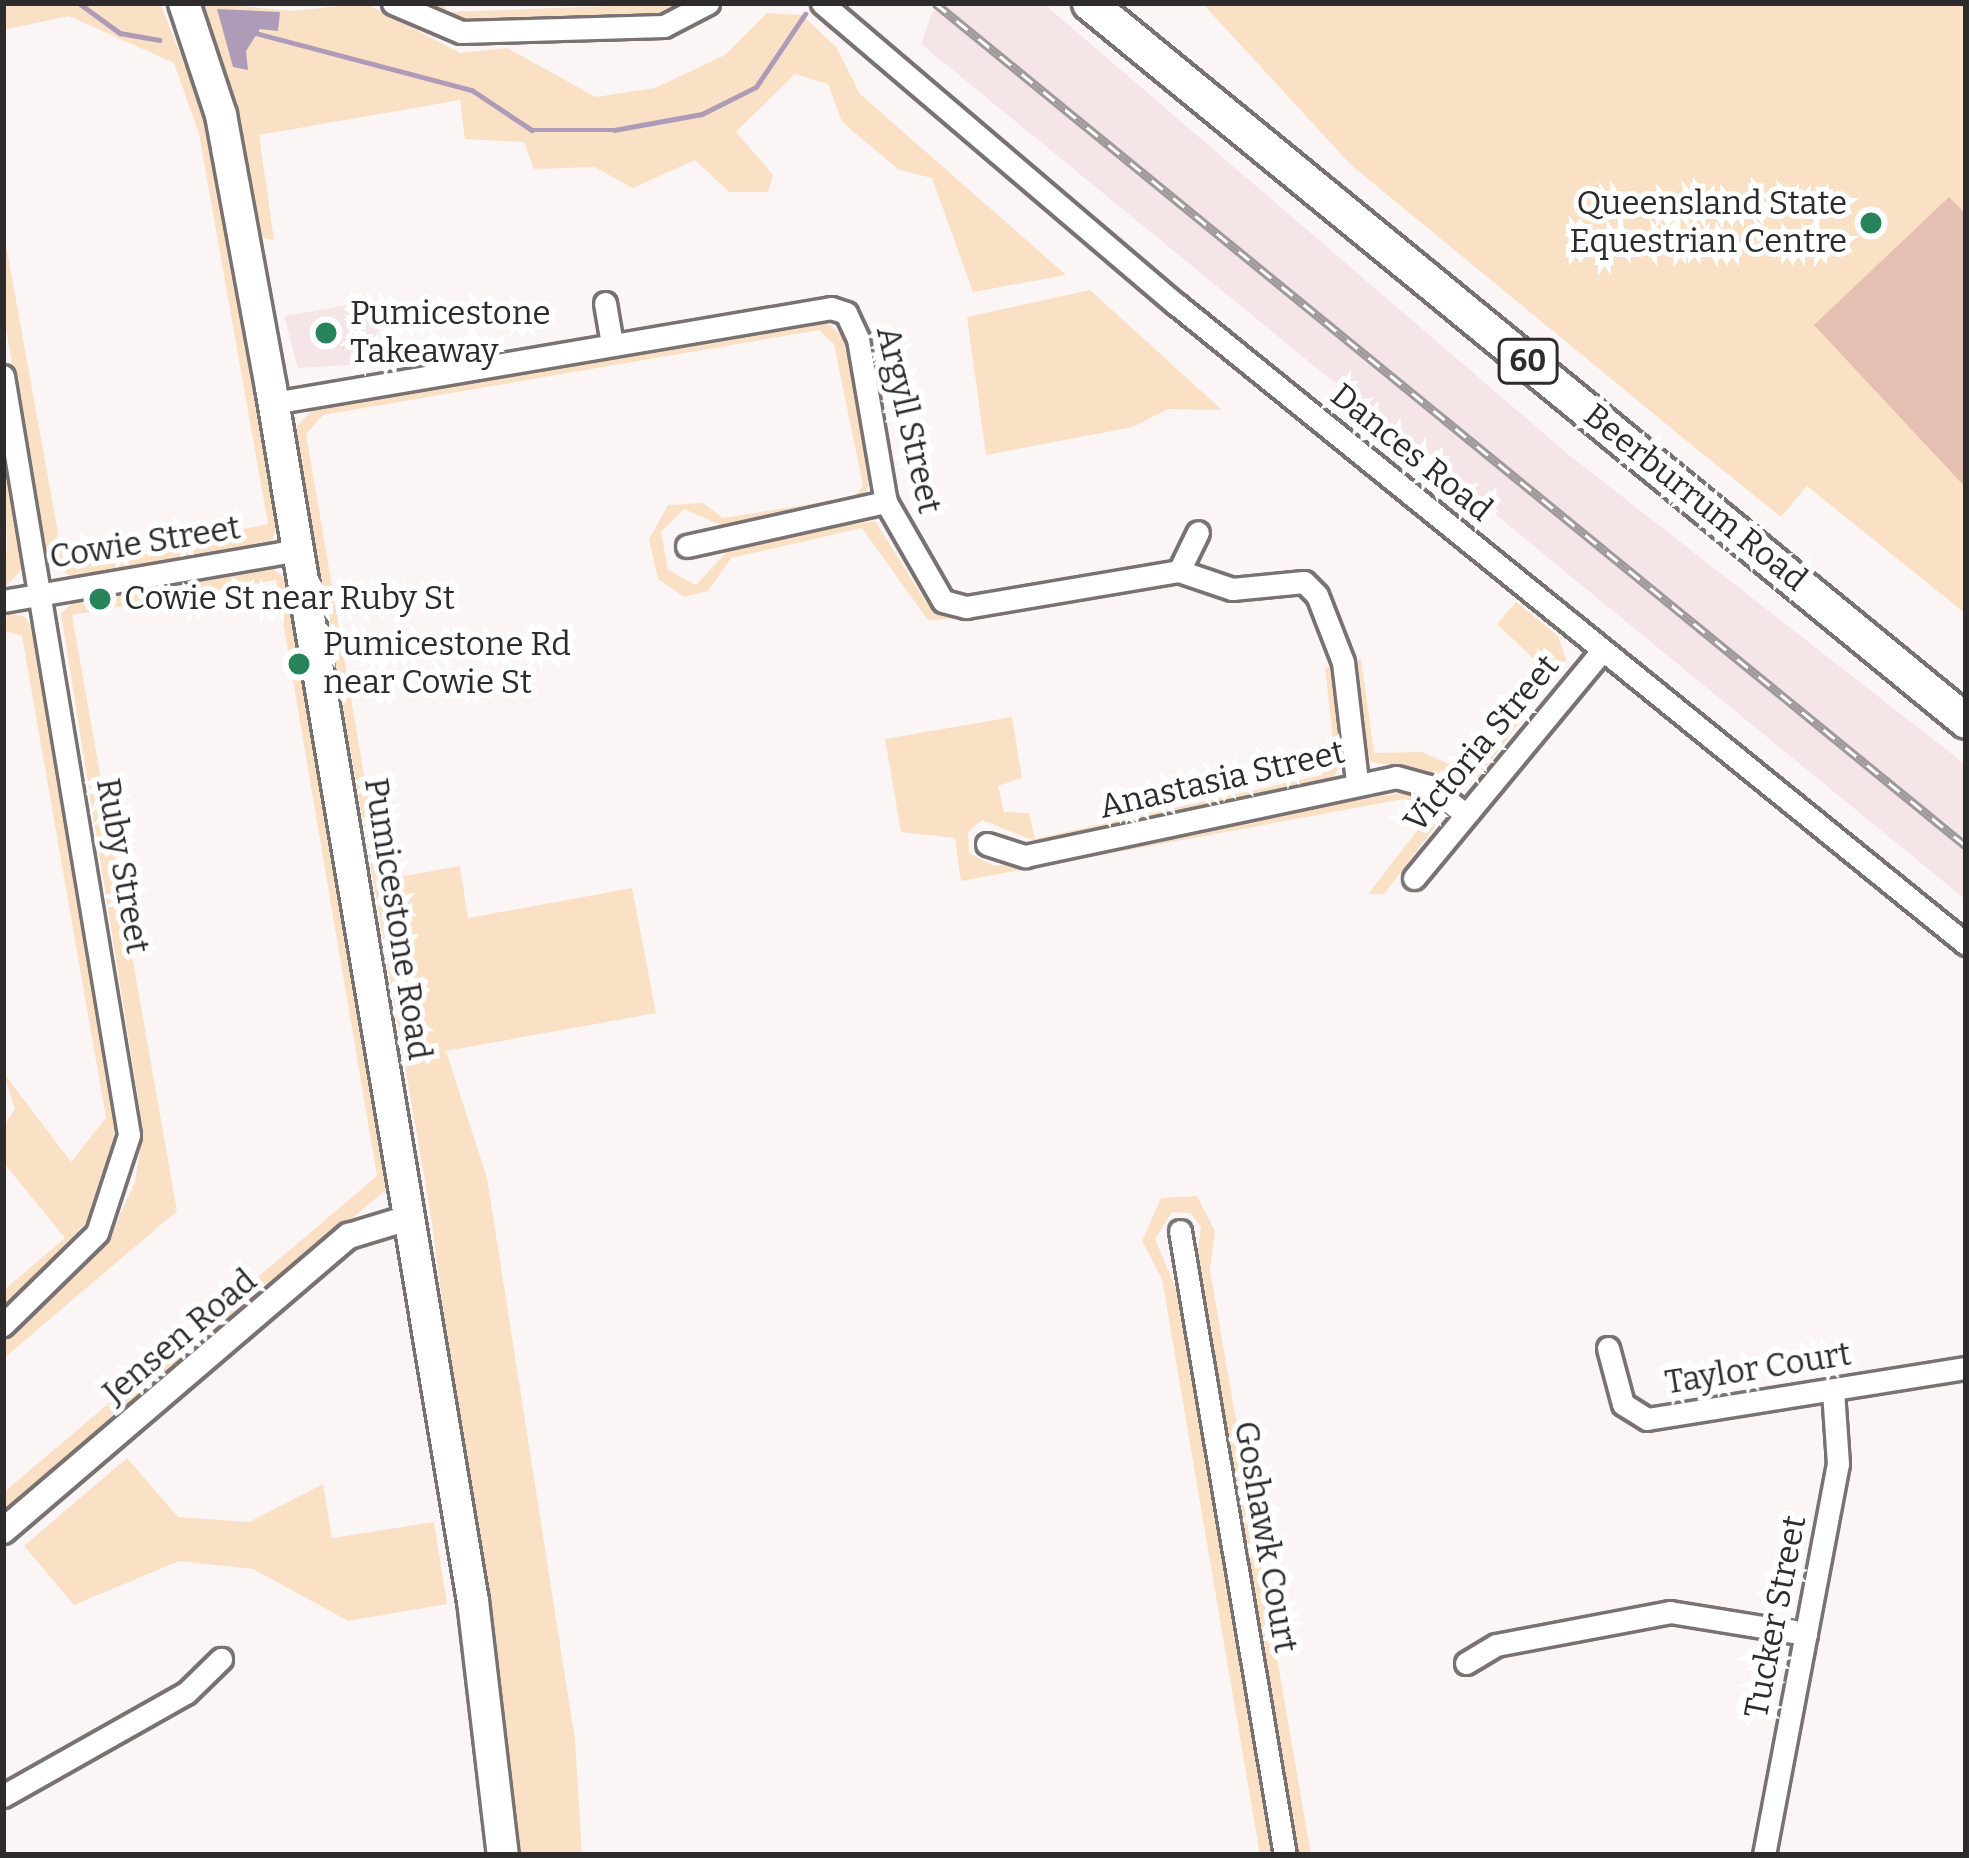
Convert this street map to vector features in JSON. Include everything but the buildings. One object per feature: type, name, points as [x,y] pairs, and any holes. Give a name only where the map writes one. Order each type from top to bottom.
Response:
[{"type":"main road","name":"Pumicestone Road","points":[[184,3],[221,116],[274,403],[411,1217],[503,1855]]},
{"type":"main road","name":"Beerburrum Road","points":[[1089,3],[1966,721]]},
{"type":"street","points":[[393,3],[461,32],[664,26],[709,3]]},
{"type":"street","name":"Dances Road","points":[[822,3],[1601,652],[1966,944]]},
{"type":"street","points":[[605,304],[612,344]]},
{"type":"street","name":"Argyll Street","points":[[274,403],[823,308],[845,313],[886,502],[926,584],[953,605],[1179,571],[1232,590],[1304,582],[1343,662],[1357,781]]},
{"type":"street","name":"Ruby Street","points":[[3,376],[129,1135],[97,1232],[3,1325]]},
{"type":"street","points":[[686,546],[886,502]]},
{"type":"street","points":[[1179,571],[1198,532]]},
{"type":"street","name":"Cowie Street","points":[[3,601],[298,550]]},
{"type":"street","name":"Victoria Street","points":[[1414,878],[1601,652]]},
{"type":"street","name":"Anastasia Street","points":[[987,844],[1025,856],[1357,781],[1419,781],[1465,814]]},
{"type":"street","name":"Jensen Road","points":[[3,1532],[349,1236],[411,1217]]},
{"type":"street","name":"Goshawk Court","points":[[1180,1231],[1285,1855]]},
{"type":"street","name":"Taylor Court","points":[[1608,1348],[1623,1404],[1647,1419],[1966,1368]]},
{"type":"street","name":"Tucker Street","points":[[1764,1855],[1838,1464],[1833,1390]]},
{"type":"street","points":[[1466,1663],[1496,1645],[1670,1612],[1806,1634]]},
{"type":"street","points":[[3,1796],[185,1693],[221,1659]]},
{"type":"shaded area","points":[[3,3],[160,3],[210,129],[278,522],[272,541],[73,578],[46,559],[3,312],[3,228],[64,566],[268,524],[199,134],[174,63],[69,16],[3,30]]},
{"type":"shaded area","points":[[204,3],[294,11],[365,3],[460,53],[507,48],[596,97],[655,88],[725,55],[767,13],[802,15],[836,47],[860,94],[1066,275],[973,292],[932,178],[899,170],[842,122],[828,84],[795,74],[736,132],[773,175],[768,192],[729,192],[695,160],[633,188],[594,167],[534,169],[524,142],[465,139],[460,100],[259,135],[274,240],[263,238]]},
{"type":"shaded area","points":[[408,3],[445,3],[446,12],[691,3],[645,21],[449,22]]},
{"type":"shaded area","points":[[953,3],[1043,3],[1569,455],[1966,765],[1966,900],[921,44],[933,11]]},
{"type":"shaded area","points":[[1202,3],[1966,3],[1966,614],[1807,486],[1781,517],[1351,165]]},
{"type":"shaded area","points":[[217,9],[280,12],[278,31],[260,29],[246,51],[248,70],[233,67]]},
{"type":"shaded area","points":[[1090,290],[1222,410],[1168,409],[1133,427],[986,455],[967,317]]},
{"type":"shaded area","points":[[375,300],[383,363],[298,368],[284,316]]},
{"type":"shaded area","points":[[827,321],[849,344],[871,479],[864,497],[725,527],[684,509],[661,532],[668,570],[696,585],[736,542],[875,521],[926,602],[952,619],[928,620],[862,528],[731,558],[708,591],[684,597],[658,579],[649,539],[668,505],[703,503],[723,518],[854,497],[863,486],[834,344],[819,330],[323,415],[306,434],[382,880],[460,866],[468,918],[632,888],[656,1013],[446,1051],[487,1178],[575,1740],[582,1855],[516,1855],[431,1216],[295,429],[315,406]]},
{"type":"shaded area","points":[[3,435],[25,565],[3,590],[7,546]]},
{"type":"shaded area","points":[[272,568],[287,580],[387,1189],[3,1510],[3,1493],[377,1176],[276,580],[72,615],[177,1211],[3,1359],[3,1343],[106,1245],[135,1182],[143,1129],[61,613],[75,601]]},
{"type":"shaded area","points":[[1516,602],[1558,636],[1566,659],[1479,777],[1450,788],[1415,769],[1370,762],[1351,661],[1361,659],[1374,753],[1422,752],[1465,771],[1535,680],[1532,657],[1497,624]]},
{"type":"shaded area","points":[[8,613],[25,617],[36,636],[118,1117],[96,1212],[3,1309],[3,1291],[65,1238],[3,1162],[3,1127],[15,1109],[3,1072],[71,1162],[106,1118],[22,636],[3,630]]},
{"type":"shaded area","points":[[1335,666],[1344,756],[1332,781],[1035,841],[982,820],[968,832],[969,853],[994,866],[1414,790],[1433,805],[1435,827],[1384,894],[1368,894],[1424,822],[1404,799],[961,881],[955,838],[901,832],[885,739],[1012,717],[1022,778],[998,786],[1004,812],[1029,813],[1035,839],[1322,775],[1335,756],[1325,668]]},
{"type":"shaded area","points":[[1197,1196],[1215,1231],[1210,1270],[1311,1855],[1293,1855],[1195,1274],[1201,1227],[1190,1213],[1172,1212],[1155,1239],[1184,1308],[1276,1855],[1260,1855],[1162,1279],[1142,1241],[1161,1198]]},
{"type":"shaded area","points":[[127,1458],[178,1517],[249,1522],[323,1484],[332,1538],[434,1522],[447,1604],[348,1621],[253,1569],[179,1561],[74,1605],[24,1546]]},
{"type":"waterway","points":[[79,3],[120,33],[159,40]]},
{"type":"waterway","points":[[252,32],[472,90],[532,130],[614,130],[702,114],[756,87],[805,14]]},
{"type":"railway","points":[[935,3],[1966,846]]},
{"type":"place","name":"Queensland State Equestrian Centre","points":[[1871,223]]},
{"type":"place","name":"Pumicestone Takeaway","points":[[326,333]]},
{"type":"place","name":"Cowie St near Ruby St","points":[[100,599]]},
{"type":"place","name":"Pumicestone Rd near Cowie St","points":[[299,664]]}]
